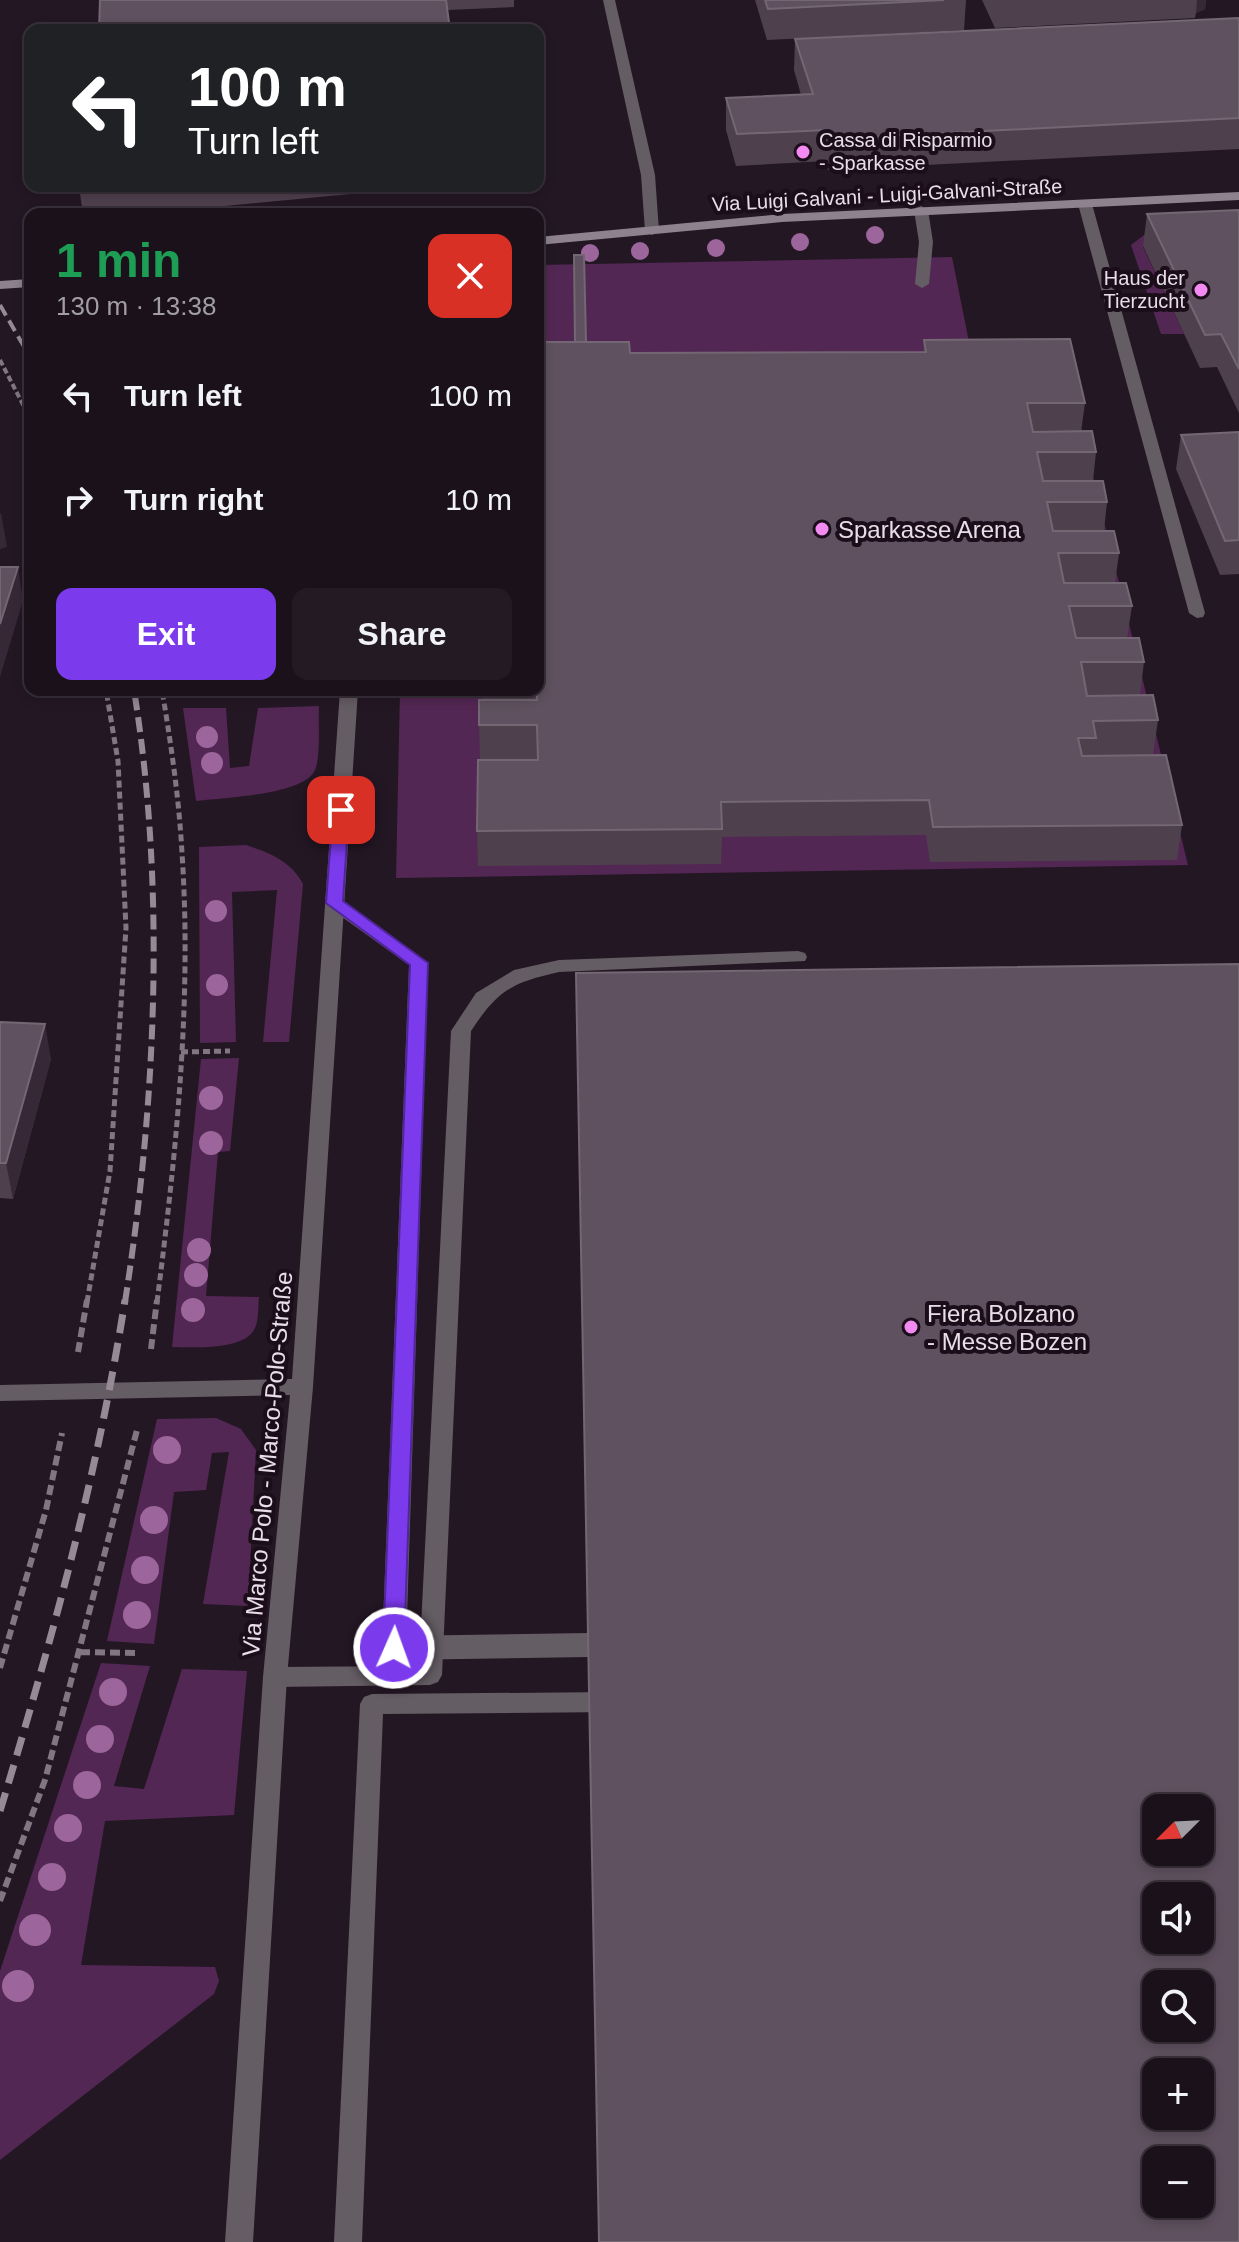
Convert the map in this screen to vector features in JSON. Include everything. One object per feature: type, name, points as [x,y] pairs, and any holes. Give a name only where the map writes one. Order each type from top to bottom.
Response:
[{"type":"main road","name":"Via Luigi Galvani - Luigi-Galvani-Straße","points":[[544,240],[782,218],[1239,196]]},
{"type":"main road","points":[[0,285],[24,283]]},
{"type":"street","points":[[609,0],[648,175],[652,231]]},
{"type":"street","points":[[1085,204],[1197,613]]},
{"type":"street","points":[[921,210],[926,242],[922,284]]},
{"type":"street","name":"Via Marco Polo - Marco-Polo-Straße","points":[[239,2242],[275,1677],[302,1387],[349,696]]},
{"type":"street","points":[[335,903],[419,963],[394,1648],[618,1644]]},
{"type":"street","points":[[275,1677],[430,1675],[461,1031],[483,998],[514,976],[559,966],[798,957]]},
{"type":"street","points":[[0,1393],[302,1387]]},
{"type":"street","points":[[348,2242],[372,1704],[633,1702]]},
{"type":"path","points":[[0,360],[24,406]]},
{"type":"path","points":[[0,1668],[46,1510],[110,1171],[126,928],[118,761],[107,696]]},
{"type":"path","points":[[0,1901],[45,1780],[117,1515],[146,1389],[175,1170],[187,925],[175,755],[163,696]]},
{"type":"path","points":[[181,1052],[230,1051]]},
{"type":"path","points":[[80,1652],[138,1653]]},
{"type":"shaded area","points":[[1152,229],[1143,247],[1184,334],[1161,334],[1131,245]]},
{"type":"shaded area","name":"Sparkasse Arena","points":[[952,257],[974,367],[1066,366],[1188,865],[396,878],[400,696],[544,696],[544,265]]},
{"type":"shaded area","points":[[319,706],[318,756],[315,770],[308,778],[296,785],[261,794],[196,801],[183,708],[226,708],[230,768],[249,766],[258,708]]},
{"type":"shaded area","points":[[246,845],[286,864],[303,884],[289,1042],[263,1042],[277,890],[232,892],[236,1042],[200,1043],[199,847]]},
{"type":"shaded area","points":[[239,1058],[230,1151],[218,1152],[206,1296],[259,1297],[257,1321],[255,1328],[241,1341],[205,1347],[172,1347],[201,1059]]},
{"type":"shaded area","points":[[216,1418],[241,1429],[256,1450],[248,1606],[203,1604],[229,1452],[212,1453],[206,1490],[174,1492],[154,1644],[107,1641],[157,1419]]},
{"type":"shaded area","points":[[101,1663],[150,1666],[114,1786],[144,1789],[182,1669],[247,1671],[234,1815],[105,1821],[81,1965],[215,1967],[219,1981],[214,1994],[0,2160],[0,1971]]},
{"type":"building","points":[[100,0],[446,0],[449,24],[99,24]]},
{"type":"building","points":[[765,0],[944,0],[768,9]]},
{"type":"building","points":[[1239,18],[1239,118],[830,139],[827,130],[737,134],[726,98],[813,94],[795,39]]},
{"type":"building","name":"Haus der Tierzucht","points":[[1239,210],[1239,369],[1221,334],[1205,335],[1147,214]]},
{"type":"building","points":[[574,255],[584,255],[586,342],[575,342]]},
{"type":"building","name":"Sparkasse Arena","points":[[1070,339],[1085,403],[1027,403],[1033,432],[1092,431],[1096,452],[1037,452],[1043,481],[1103,481],[1107,502],[1047,502],[1053,531],[1114,531],[1119,553],[1058,553],[1064,583],[1126,583],[1132,606],[1069,606],[1076,638],[1139,638],[1144,662],[1081,662],[1087,696],[1153,695],[1158,720],[1093,721],[1096,738],[1078,738],[1082,756],[1166,755],[1182,825],[933,827],[929,800],[721,802],[722,829],[477,831],[478,760],[538,760],[537,725],[479,725],[479,700],[537,700],[537,696],[544,696],[544,342],[629,342],[630,353],[926,352],[924,340]]},
{"type":"building","points":[[1239,432],[1239,540],[1225,541],[1181,435]]},
{"type":"building","points":[[0,567],[18,567],[0,624]]},
{"type":"building","name":"Fiera Bolzano - Messe Bozen","points":[[1239,964],[1239,2242],[599,2242],[576,973]]},
{"type":"building","points":[[0,1022],[45,1024],[6,1163],[0,1163]]},
{"type":"railway","points":[[0,305],[24,347]]},
{"type":"railway","points":[[125,1302],[144,1151],[153,996],[150,842],[135,696]]},
{"type":"railway","points":[[0,1811],[72,1558],[101,1430],[125,1300]]},
{"type":"place","name":"Cassa di Risparmio - Sparkasse","points":[[803,152]]},
{"type":"place","name":"Haus der Tierzucht","points":[[1201,290]]},
{"type":"place","name":"Sparkasse Arena","points":[[822,529]]},
{"type":"place","name":"Fiera Bolzano - Messe Bozen","points":[[911,1327]]},
{"type":"route","points":[[341,810],[335,903],[419,963],[394,1648]]}]
